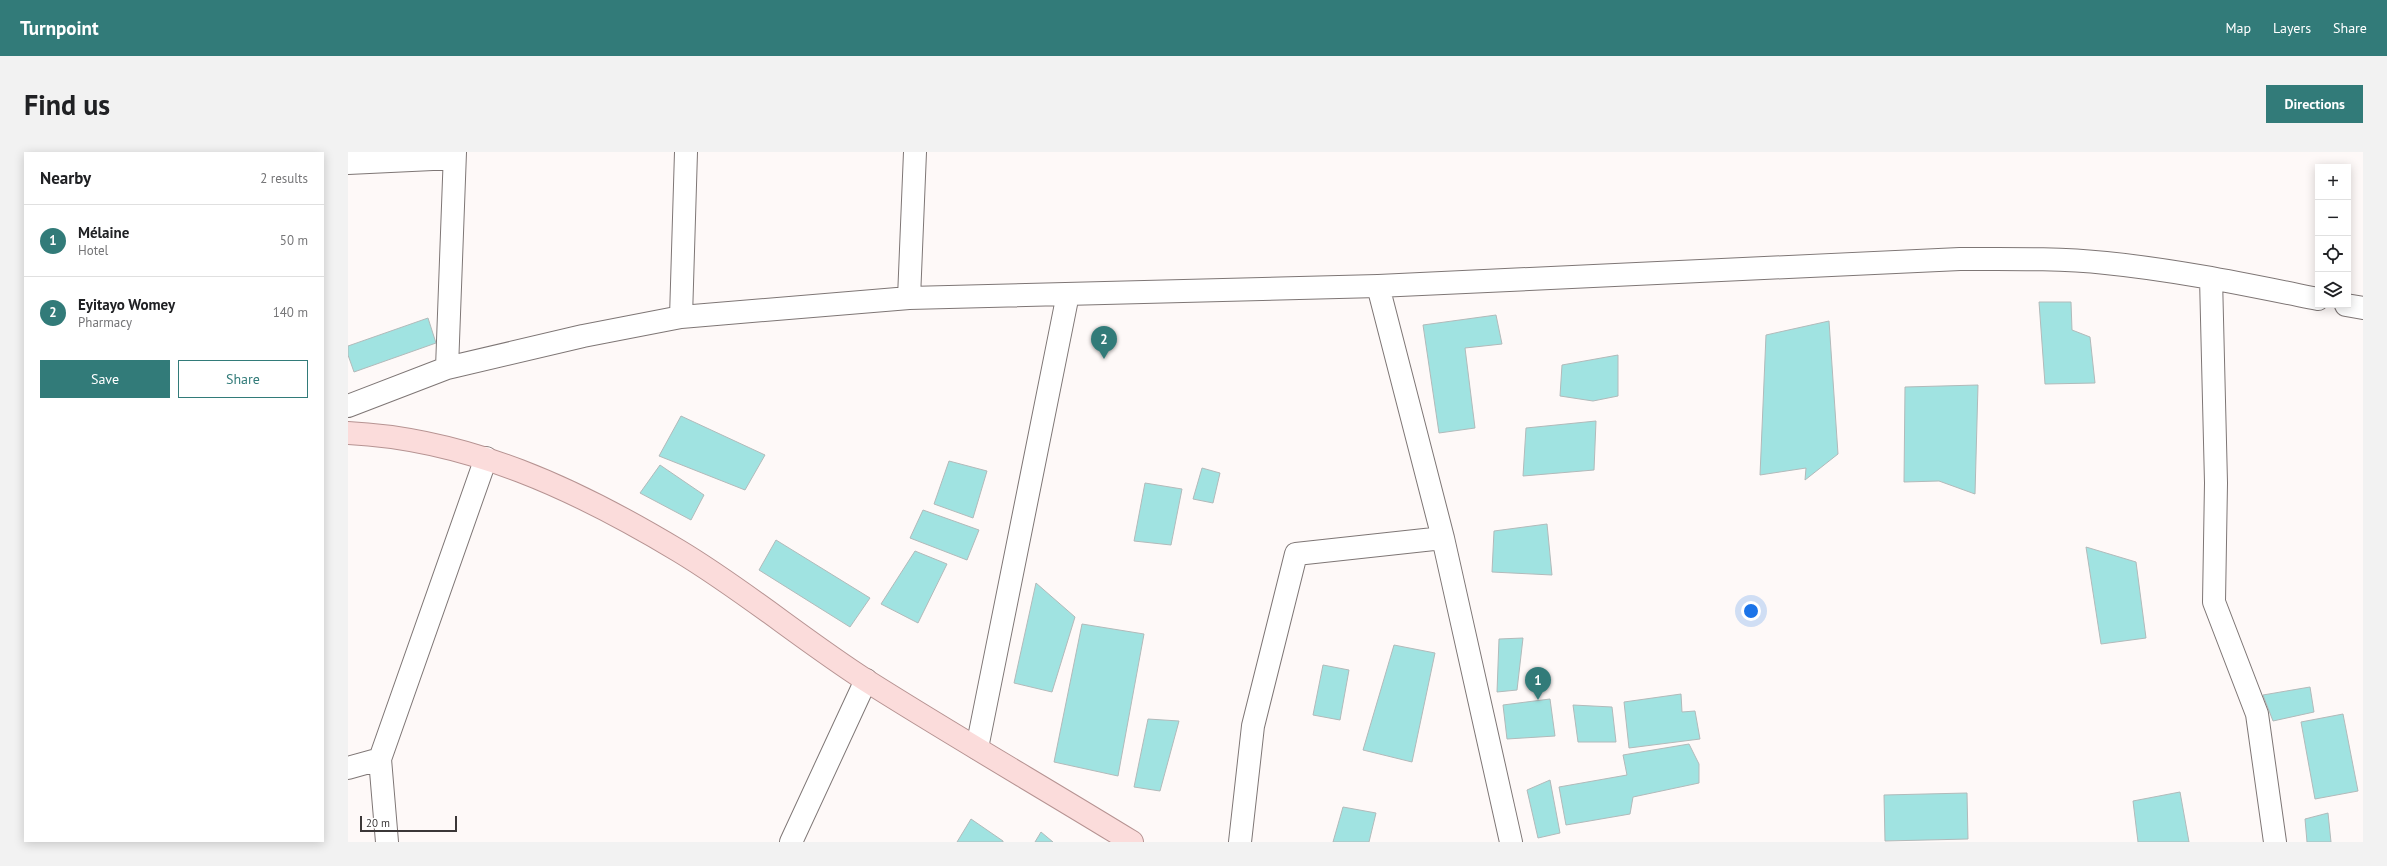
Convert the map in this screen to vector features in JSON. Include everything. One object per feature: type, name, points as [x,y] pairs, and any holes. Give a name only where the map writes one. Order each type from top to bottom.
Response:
[{"type":"main road","points":[[348,433],[381,434],[437,444],[486,458],[531,474],[590,502],[680,551],[866,680],[1132,842]]},
{"type":"street","points":[[681,317],[686,152]]},
{"type":"street","points":[[909,298],[915,152]]},
{"type":"street","points":[[348,163],[454,155],[447,368]]},
{"type":"street","points":[[348,406],[447,368],[582,336],[681,317],[909,298],[1378,286],[1967,259],[2032,258],[2105,263],[2211,278],[2315,298]]},
{"type":"street","points":[[2211,278],[2216,483],[2214,602],[2257,714],[2275,842]]},
{"type":"street","points":[[1378,286],[1443,538],[1511,842]]},
{"type":"street","points":[[977,748],[1068,294]]},
{"type":"street","points":[[2351,306],[2363,308]]},
{"type":"street","points":[[387,842],[380,759],[486,458]]},
{"type":"street","points":[[1240,842],[1253,726],[1296,554],[1443,538]]},
{"type":"street","points":[[791,842],[866,680]]},
{"type":"street","points":[[348,768],[380,759]]},
{"type":"building","points":[[2039,302],[2071,302],[2072,330],[2090,337],[2095,383],[2045,384]]},
{"type":"building","points":[[1496,315],[1502,344],[1465,348],[1475,428],[1439,433],[1423,325]]},
{"type":"building","points":[[428,318],[436,343],[354,372],[348,355],[348,346]]},
{"type":"building","points":[[1829,321],[1838,454],[1805,480],[1806,468],[1760,475],[1766,335]]},
{"type":"building","points":[[1618,355],[1618,396],[1593,401],[1560,396],[1562,365]]},
{"type":"building","points":[[1978,385],[1975,494],[1939,481],[1904,482],[1905,387]]},
{"type":"building","points":[[681,416],[765,455],[745,490],[659,456]]},
{"type":"building","points":[[1596,421],[1594,470],[1523,476],[1526,428]]},
{"type":"building","points":[[949,461],[987,471],[973,518],[934,504]]},
{"type":"building","points":[[660,465],[704,495],[691,520],[640,493]]},
{"type":"building","points":[[1202,468],[1220,473],[1213,503],[1193,499]]},
{"type":"building","points":[[1145,483],[1182,489],[1171,545],[1134,541]]},
{"type":"building","points":[[923,510],[979,530],[967,560],[910,538]]},
{"type":"building","points":[[1547,524],[1552,575],[1492,572],[1494,531]]},
{"type":"building","points":[[776,540],[870,598],[850,627],[759,570]]},
{"type":"building","points":[[2086,547],[2136,562],[2146,638],[2101,644]]},
{"type":"building","points":[[915,551],[947,564],[918,623],[881,604]]},
{"type":"building","points":[[1036,583],[1075,617],[1052,692],[1014,683]]},
{"type":"building","points":[[1082,624],[1144,634],[1118,776],[1054,762]]},
{"type":"building","points":[[1523,638],[1517,690],[1497,692],[1499,639]]},
{"type":"building","points":[[1394,645],[1435,653],[1412,762],[1363,750]]},
{"type":"building","points":[[1323,665],[1349,670],[1340,720],[1313,715]]},
{"type":"building","points":[[2310,687],[2314,712],[2273,721],[2263,695]]},
{"type":"building","points":[[1681,694],[1682,712],[1695,711],[1700,739],[1629,748],[1624,702]]},
{"type":"building","points":[[1550,699],[1555,736],[1507,739],[1503,705]]},
{"type":"building","points":[[1573,705],[1612,707],[1616,742],[1578,742]]},
{"type":"building","points":[[2343,714],[2358,791],[2315,799],[2301,722]]},
{"type":"building","points":[[1148,719],[1179,721],[1160,791],[1134,787]]},
{"type":"building","points":[[1689,744],[1699,764],[1699,783],[1633,797],[1630,814],[1566,825],[1559,787],[1627,775],[1623,755]]},
{"type":"building","points":[[1550,780],[1560,833],[1538,838],[1527,790]]},
{"type":"building","points":[[2180,792],[2189,842],[2138,842],[2133,801]]},
{"type":"building","points":[[1967,793],[1968,839],[1885,841],[1884,795]]},
{"type":"building","points":[[1343,807],[1376,813],[1369,842],[1333,842]]},
{"type":"building","points":[[2328,813],[2331,842],[2307,842],[2305,819]]},
{"type":"building","points":[[971,819],[1003,841],[1003,842],[957,842]]},
{"type":"building","points":[[1041,832],[1053,842],[1035,842]]},
{"type":"place","name":"Eyitayo Womey","points":[[1104,359]]},
{"type":"place","name":"Mélaine","points":[[1538,700]]}]
